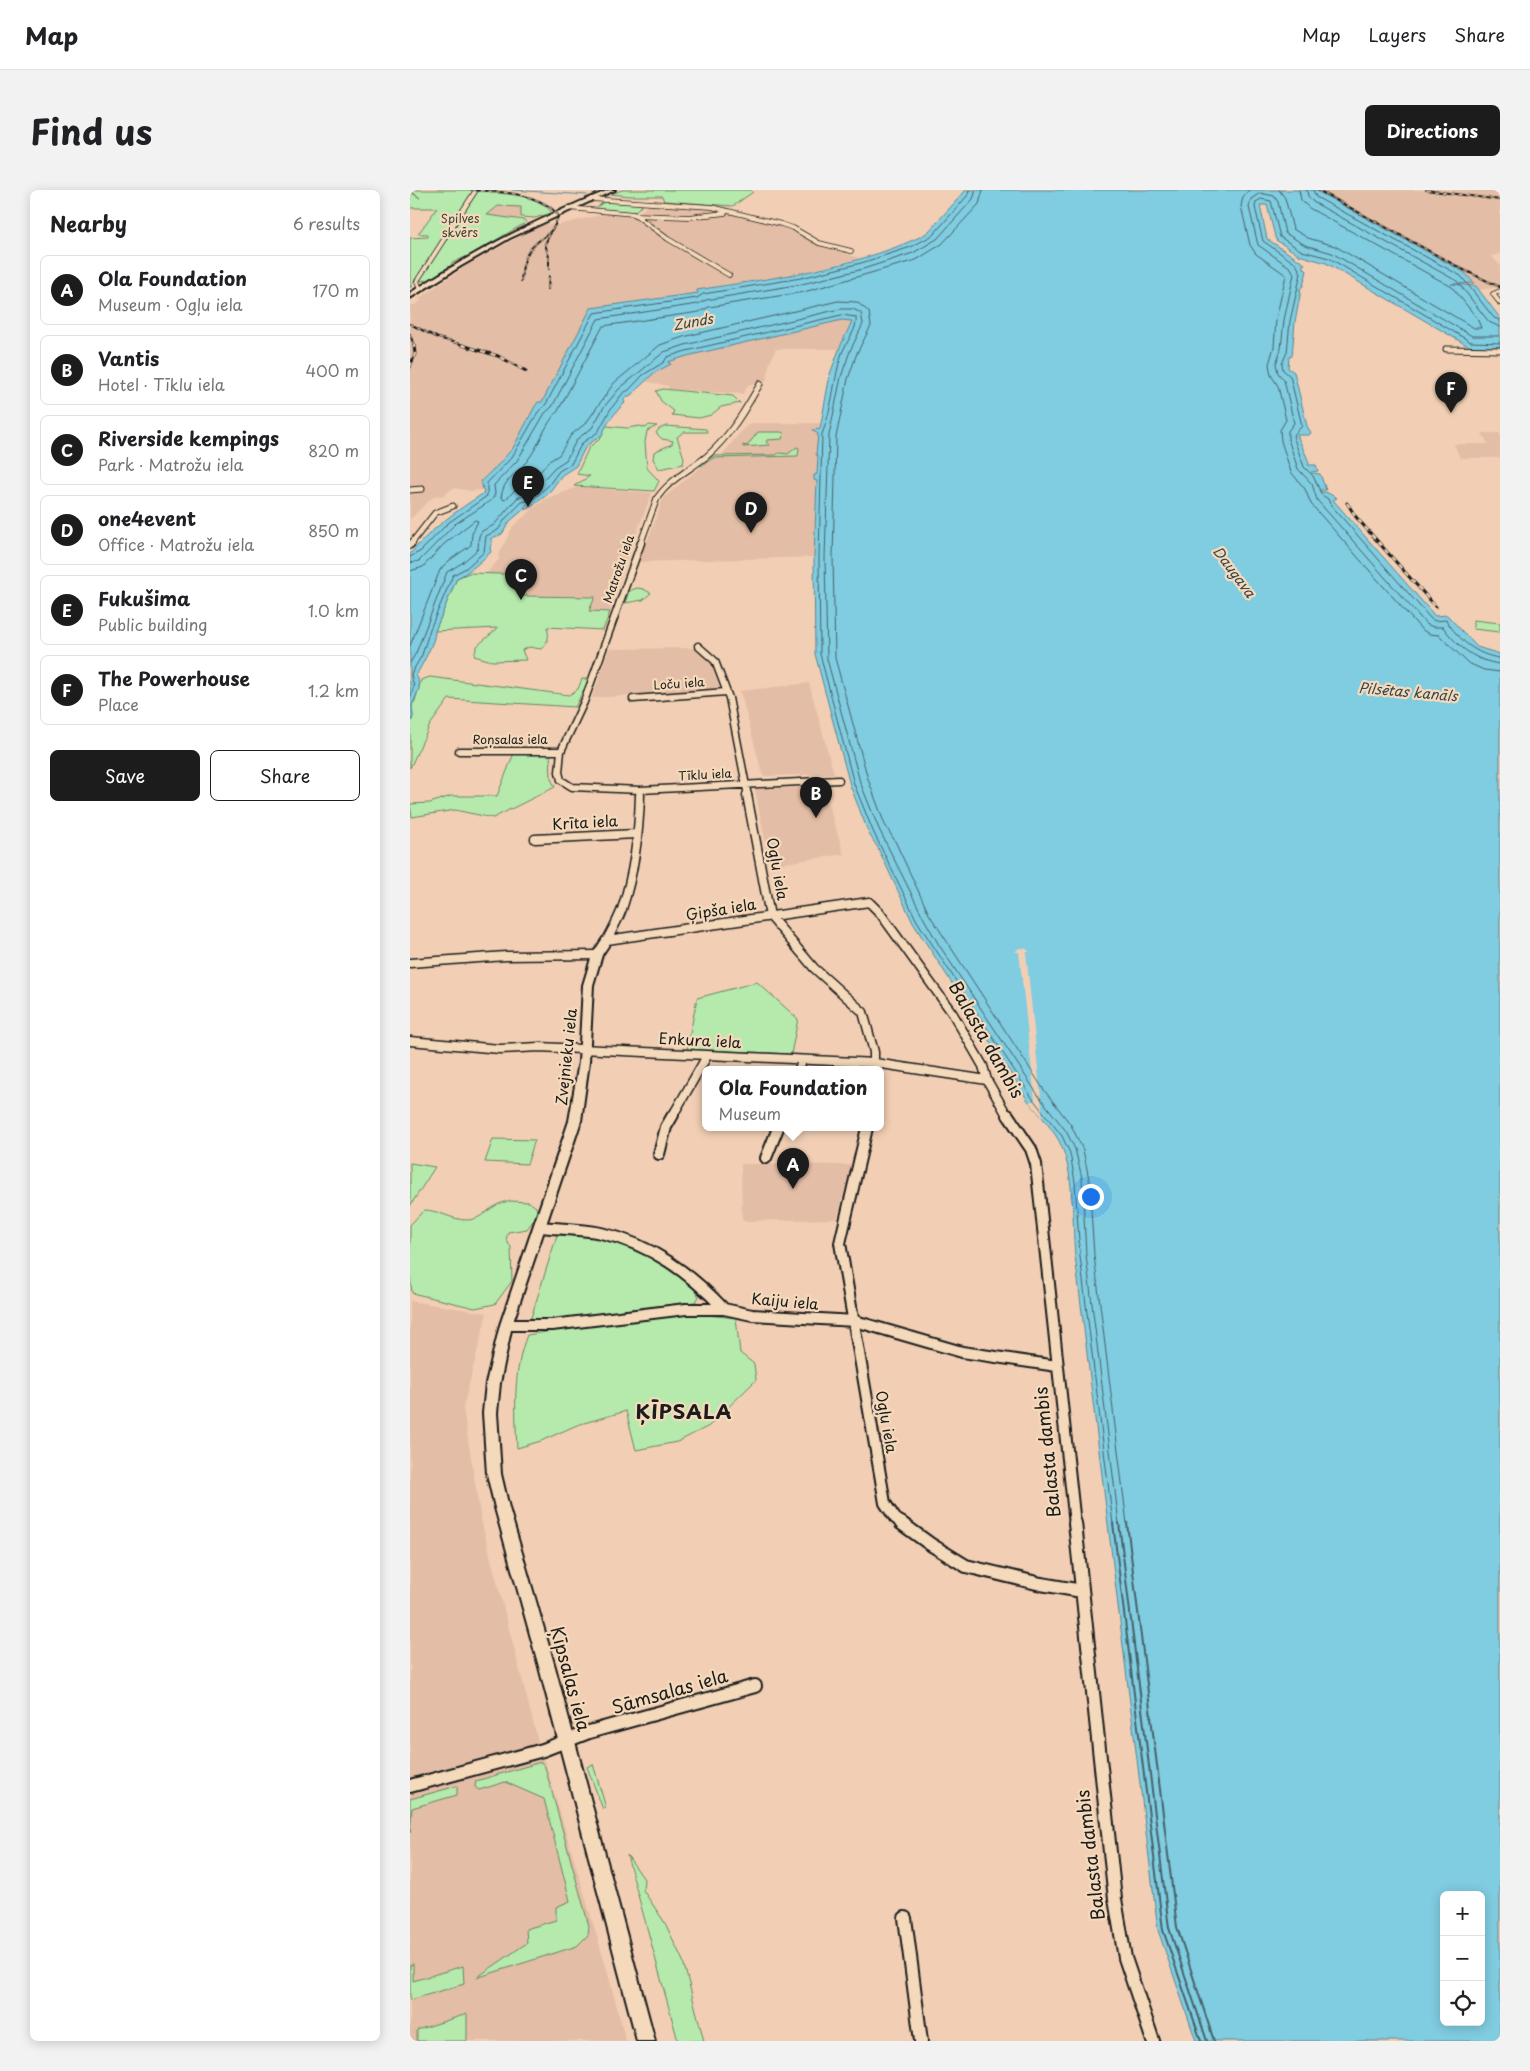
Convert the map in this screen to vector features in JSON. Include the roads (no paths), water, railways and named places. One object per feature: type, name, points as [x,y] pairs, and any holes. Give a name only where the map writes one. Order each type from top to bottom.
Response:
[{"type":"main road","points":[[410,296],[464,260],[520,229],[613,190]]},
{"type":"street","points":[[420,289],[418,281],[476,190]]},
{"type":"street","points":[[591,198],[712,207],[781,224],[793,228],[819,243],[851,251]]},
{"type":"street","points":[[635,214],[650,202]]},
{"type":"street","points":[[568,208],[689,217],[730,212]]},
{"type":"street","points":[[635,214],[668,239],[729,275]]},
{"type":"street","points":[[1500,291],[1494,294],[1500,303]]},
{"type":"street","points":[[1446,349],[1500,350]]},
{"type":"street","name":"Matrožu iela","points":[[572,787],[561,780],[559,772],[561,751],[584,702],[657,498],[672,482],[707,456],[734,429],[760,384]]},
{"type":"street","points":[[410,490],[422,489]]},
{"type":"street","points":[[410,544],[426,528],[435,513],[453,506]]},
{"type":"street","name":"Ogļu iela","points":[[698,646],[715,661],[726,692],[746,784],[770,916],[809,963],[864,1012],[874,1052],[874,1066]]},
{"type":"street","name":"Loču iela","points":[[633,699],[726,692]]},
{"type":"street","name":"Roņsalas iela","points":[[459,751],[561,751]]},
{"type":"street","name":"Tīklu iela","points":[[572,787],[640,790],[839,780]]},
{"type":"street","name":"Zvejnieku iela","points":[[506,1325],[574,1127],[580,1093],[588,985],[597,955],[607,940],[622,908],[636,834],[640,790]]},
{"type":"street","name":"Krīta iela","points":[[535,839],[636,834]]},
{"type":"street","name":"Ģipša iela","points":[[607,940],[869,902]]},
{"type":"street","name":"Balasta dambis","points":[[869,902],[880,913],[954,1014],[983,1066],[987,1080],[1001,1106],[1031,1149],[1036,1164],[1105,1818],[1120,1932],[1132,1982],[1153,2041]]},
{"type":"street","points":[[410,963],[506,956],[597,955]]},
{"type":"street","name":"Enkura iela","points":[[410,1041],[500,1049],[539,1047],[584,1049],[802,1060],[874,1066]]},
{"type":"street","points":[[659,1154],[666,1127],[707,1056]]},
{"type":"street","points":[[800,1066],[802,1060]]},
{"type":"street","name":"Enkura iela","points":[[884,1067],[987,1080]]},
{"type":"street","points":[[766,1158],[777,1131]]},
{"type":"street","name":"Ogļu iela","points":[[866,1131],[840,1243],[885,1503],[895,1518],[930,1544],[966,1566],[1041,1584],[1082,1591]]},
{"type":"street","points":[[540,1227],[608,1234],[653,1251],[705,1288],[724,1310]]},
{"type":"street","name":"Kaiju iela","points":[[506,1325],[552,1325],[686,1310],[724,1310],[752,1315],[855,1321],[962,1352],[1057,1366]]},
{"type":"street","name":"Ķīpsalas iela","points":[[506,1325],[493,1383],[490,1413],[494,1474],[646,2041]]},
{"type":"street","name":"Sāmsalas iela","points":[[410,1786],[543,1750],[566,1741],[755,1686]]},
{"type":"street","points":[[905,1918],[921,2041]]},
{"type":"water","points":[[966,190],[1315,190],[1464,272],[1474,283],[1451,284],[1476,286],[1500,318],[1500,347],[1470,347],[1326,263],[1299,255],[1276,240],[1267,205],[1260,205],[1267,239],[1305,264],[1302,266],[1307,271],[1303,286],[1299,290],[1301,290],[1295,322],[1292,356],[1289,357],[1288,368],[1294,372],[1307,426],[1311,433],[1309,435],[1297,435],[1309,462],[1308,465],[1316,465],[1318,471],[1311,472],[1320,474],[1326,490],[1319,490],[1320,492],[1326,492],[1337,498],[1333,500],[1435,616],[1447,615],[1477,647],[1500,654],[1500,2041],[1196,2041],[1158,1930],[1075,1256],[1069,1171],[1061,1145],[1055,1135],[1029,1102],[913,923],[878,848],[869,834],[850,785],[815,654],[814,557],[817,481],[814,480],[814,475],[817,474],[818,434],[812,430],[820,429],[830,374],[852,321],[842,320],[668,362],[671,364],[654,373],[631,395],[626,397],[625,403],[606,426],[602,435],[586,446],[576,466],[562,475],[548,494],[531,507],[526,505],[524,508],[530,508],[523,510],[510,521],[502,534],[490,539],[492,541],[491,552],[471,570],[457,578],[435,631],[431,647],[416,676],[419,689],[412,705],[413,717],[410,722],[410,554],[445,520],[484,493],[481,481],[513,448],[534,408],[538,402],[542,402],[591,308],[698,293],[697,290],[811,271],[868,257],[922,236],[929,231]]},
{"type":"waterway","points":[[512,190],[587,195]]},
{"type":"railway","points":[[472,190],[506,193],[530,198],[550,207],[558,215],[550,232],[533,246],[527,254],[523,265],[521,281]]},
{"type":"railway","points":[[1318,190],[1462,269],[1500,287]]},
{"type":"railway","points":[[1426,190],[1500,200]]},
{"type":"railway","points":[[549,269],[549,257],[545,244],[550,234]]},
{"type":"railway","points":[[548,289],[549,276]]},
{"type":"railway","points":[[410,324],[438,338],[467,346]]},
{"type":"railway","points":[[410,334],[414,346]]},
{"type":"railway","points":[[410,367],[415,354],[414,345]]},
{"type":"railway","points":[[462,345],[498,356],[526,371]]},
{"type":"railway","points":[[1347,503],[1356,517],[1436,607]]},
{"type":"place","name":"The Powerhouse","points":[[1451,413]]},
{"type":"place","name":"Fukušima","points":[[528,507]]},
{"type":"place","name":"one4event","points":[[751,533]]},
{"type":"place","name":"Riverside kempings","points":[[521,600]]},
{"type":"place","name":"Vantis","points":[[816,818]]},
{"type":"place","name":"Ola Foundation","points":[[793,1189]]},
{"type":"district","name":"ĶĪPSALA","points":[[684,1412]]},
{"type":"park label","name":"Spilves skvērs","points":[[460,226]]},
{"type":"water label","name":"Zunds","points":[[693,322]]},
{"type":"water label","name":"Daugava","points":[[1234,572]]},
{"type":"water label","name":"Pilsētas kanāls","points":[[1408,692]]}]
